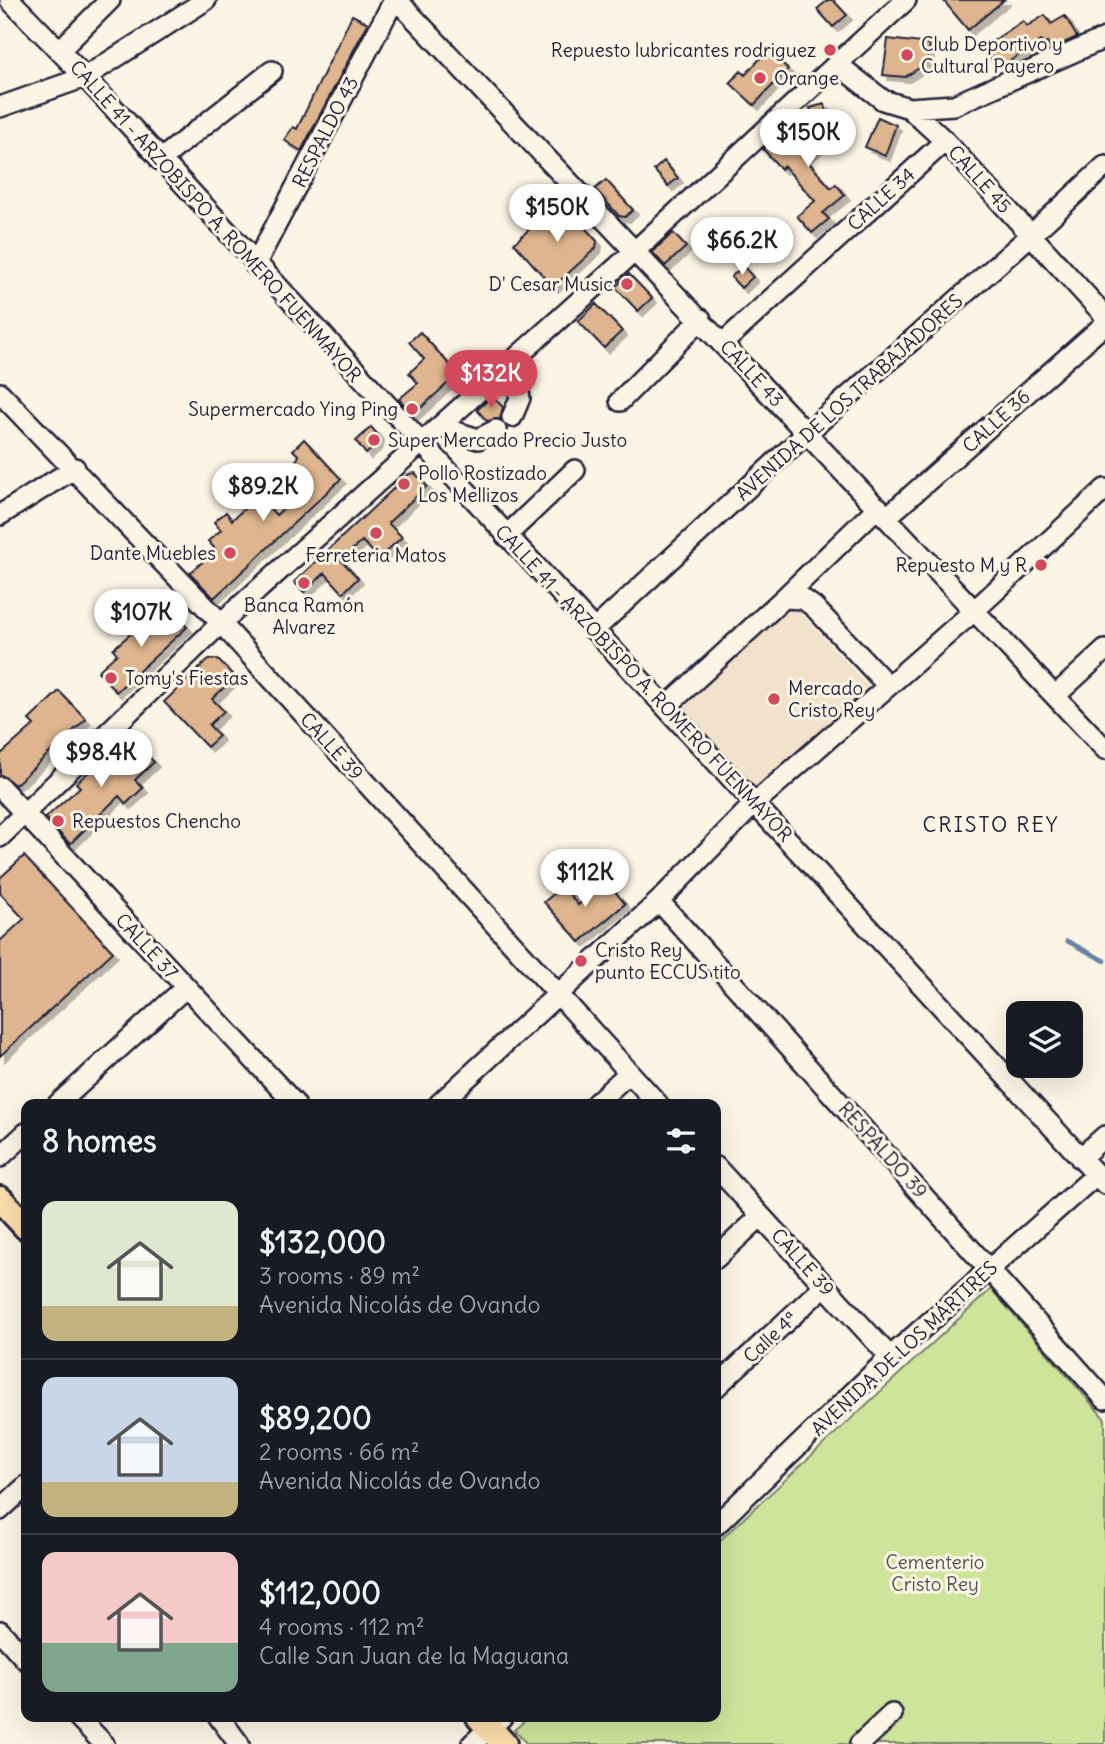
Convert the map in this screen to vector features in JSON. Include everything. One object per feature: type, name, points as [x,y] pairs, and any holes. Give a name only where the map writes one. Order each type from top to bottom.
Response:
[{"type":"main road","points":[[0,1199],[21,1222]]},
{"type":"street","name":"CALLE 41 - ARZOBISPO A. ROMERO FUENMAYOR","points":[[10,0],[85,76],[255,265],[756,802],[1100,1180]]},
{"type":"street","points":[[60,50],[110,0]]},
{"type":"street","points":[[0,107],[85,76],[206,0]]},
{"type":"street","name":"CALLE 43","points":[[395,0],[636,250],[1105,749]]},
{"type":"street","name":"RESPALDO 43","points":[[255,265],[395,0]]},
{"type":"street","points":[[0,837],[221,623],[441,428],[905,0]]},
{"type":"street","points":[[909,108],[954,104],[1105,38]]},
{"type":"street","name":"CALLE 45","points":[[837,64],[883,100],[909,108],[945,141],[1105,316]]},
{"type":"street","points":[[160,160],[272,71]]},
{"type":"street","name":"CALLE 34","points":[[723,342],[945,141]]},
{"type":"street","name":"AVENIDA DE LOS TRABAJADORES","points":[[594,630],[808,432],[1105,166]]},
{"type":"street","points":[[620,401],[701,319]]},
{"type":"street","name":"CALLE 36","points":[[666,706],[784,598],[1105,324]]},
{"type":"street","points":[[512,417],[520,398],[513,362]]},
{"type":"street","name":"CALLE 39","points":[[0,393],[75,468],[221,623],[653,1099]]},
{"type":"street","points":[[441,428],[478,439],[496,430]]},
{"type":"street","points":[[0,515],[75,468]]},
{"type":"street","points":[[506,536],[575,470]]},
{"type":"street","points":[[444,1099],[659,901],[756,802],[975,610],[1105,489]]},
{"type":"street","points":[[784,598],[803,600],[814,607],[888,686]]},
{"type":"street","points":[[1055,696],[1105,650]]},
{"type":"street","name":"CALLE 37","points":[[0,787],[290,1099]]},
{"type":"street","name":"RESPALDO 39","points":[[659,901],[1105,1399]]},
{"type":"street","points":[[64,1099],[186,988]]},
{"type":"street","points":[[600,1099],[629,1073]]},
{"type":"street","points":[[1080,1158],[1105,1136]]},
{"type":"street","points":[[0,1157],[21,1138]]},
{"type":"street","name":"CALLE 39","points":[[721,1172],[890,1357]]},
{"type":"street","name":"AVENIDA DE LOS MÁRTIRES","points":[[721,1520],[890,1357],[990,1269],[1100,1180]]},
{"type":"street","points":[[721,1253],[761,1216]]},
{"type":"street","name":"Calle 4ª","points":[[721,1382],[824,1286]]},
{"type":"street","points":[[0,1510],[21,1491]]},
{"type":"street","points":[[0,1631],[21,1654]]},
{"type":"street","points":[[862,1743],[892,1714]]},
{"type":"street","points":[[83,1722],[104,1744]]},
{"type":"street","points":[[223,1722],[239,1744]]},
{"type":"shaded area","name":"Mercado Cristo Rey","points":[[794,605],[870,688],[754,794],[678,711]]},
{"type":"green space","name":"Cementerio Cristo Rey","points":[[991,1289],[1105,1419],[1105,1744],[527,1744],[514,1730],[523,1722],[721,1722],[721,1539]]},
{"type":"building","points":[[828,0],[833,0],[847,15],[833,27],[817,9]]},
{"type":"building","points":[[943,0],[1004,0],[968,30]]},
{"type":"building","points":[[352,15],[368,23],[301,151],[284,140],[293,127],[297,129]]},
{"type":"building","points":[[1045,15],[1051,24],[1065,16],[1077,37],[1051,49],[1047,42],[1043,45],[1041,41],[1005,64],[1001,58],[993,63],[985,46],[1023,21],[1027,26]]},
{"type":"building","name":"Club Deportivo y Cultural Payero","points":[[888,39],[930,44],[927,63],[905,77],[883,75]]},
{"type":"building","points":[[768,50],[788,69],[754,105],[730,83],[741,71],[745,75]]},
{"type":"building","points":[[824,104],[831,128],[816,132],[824,142],[805,158],[831,188],[836,184],[845,195],[823,213],[829,219],[812,233],[797,216],[815,201],[784,166],[781,169],[763,149],[777,136],[786,146],[814,122],[810,108]]},
{"type":"building","points":[[878,117],[896,125],[885,156],[865,147]]},
{"type":"building","points":[[664,161],[678,178],[668,186],[654,170]]},
{"type":"building","points":[[606,180],[633,210],[625,217],[619,216],[595,189]]},
{"type":"building","points":[[561,201],[597,241],[596,248],[553,287],[514,243]]},
{"type":"building","points":[[673,233],[686,247],[665,266],[652,252]]},
{"type":"building","points":[[743,266],[753,277],[741,288],[731,277]]},
{"type":"building","points":[[629,274],[652,298],[638,311],[615,287]]},
{"type":"building","points":[[596,304],[622,331],[604,348],[578,321]]},
{"type":"building","points":[[420,332],[458,374],[413,415],[399,399],[418,383],[409,373],[424,359],[409,342]]},
{"type":"building","points":[[492,396],[503,407],[500,419],[487,421],[477,410]]},
{"type":"building","points":[[371,427],[379,436],[378,443],[366,454],[356,441]]},
{"type":"building","points":[[304,439],[341,479],[214,598],[190,573],[216,550],[208,541],[221,530],[214,522],[226,512],[232,520],[258,496],[276,515],[304,490],[288,473],[299,456],[293,450]]},
{"type":"building","points":[[415,473],[427,486],[388,523],[402,537],[379,558],[362,541],[341,560],[358,578],[343,593],[325,573],[304,592],[294,582],[409,474]]},
{"type":"building","points":[[169,607],[187,627],[116,692],[98,671],[117,654],[113,649],[135,630],[139,634]]},
{"type":"building","points":[[209,659],[217,659],[235,677],[212,699],[224,711],[209,725],[219,736],[207,747],[164,702]]},
{"type":"building","points":[[59,691],[86,719],[15,785],[0,774],[0,755],[34,725],[29,720]]},
{"type":"building","points":[[129,736],[154,762],[135,780],[143,788],[126,804],[119,796],[70,844],[45,818],[80,787],[76,783]]},
{"type":"building","points":[[24,856],[113,952],[0,1056],[0,941],[24,919],[0,893],[0,878]]},
{"type":"building","points":[[606,880],[625,904],[580,942],[544,902],[563,886],[578,905]]},
{"type":"waterway","points":[[1067,941],[1105,961]]},
{"type":"place","name":"Repuesto lubricantes rodriguez","points":[[830,50]]},
{"type":"place","name":"Club Deportivo y Cultural Payero","points":[[907,55]]},
{"type":"place","name":"Orange","points":[[760,78]]},
{"type":"place","name":"D' Cesar Music","points":[[627,284]]},
{"type":"place","name":"Supermercado Ying Ping","points":[[412,409]]},
{"type":"place","name":"Super Mercado Precio Justo","points":[[374,440]]},
{"type":"place","name":"Pollo Rostizado Los Mellizos","points":[[404,484]]},
{"type":"place","name":"Ferreteria Matos","points":[[376,533]]},
{"type":"place","name":"Dante Muebles","points":[[230,553]]},
{"type":"place","name":"Repuesto M y R","points":[[1041,565]]},
{"type":"place","name":"Banca Ramón Alvarez","points":[[304,583]]},
{"type":"place","name":"Tomy's Fiestas","points":[[111,678]]},
{"type":"place","name":"Mercado Cristo Rey","points":[[774,699]]},
{"type":"place","name":"Repuestos Chencho","points":[[58,821]]},
{"type":"place","name":"Cristo Rey punto ECCUS tito","points":[[581,961]]},
{"type":"district","name":"CRISTO REY","points":[[991,825]]}]
